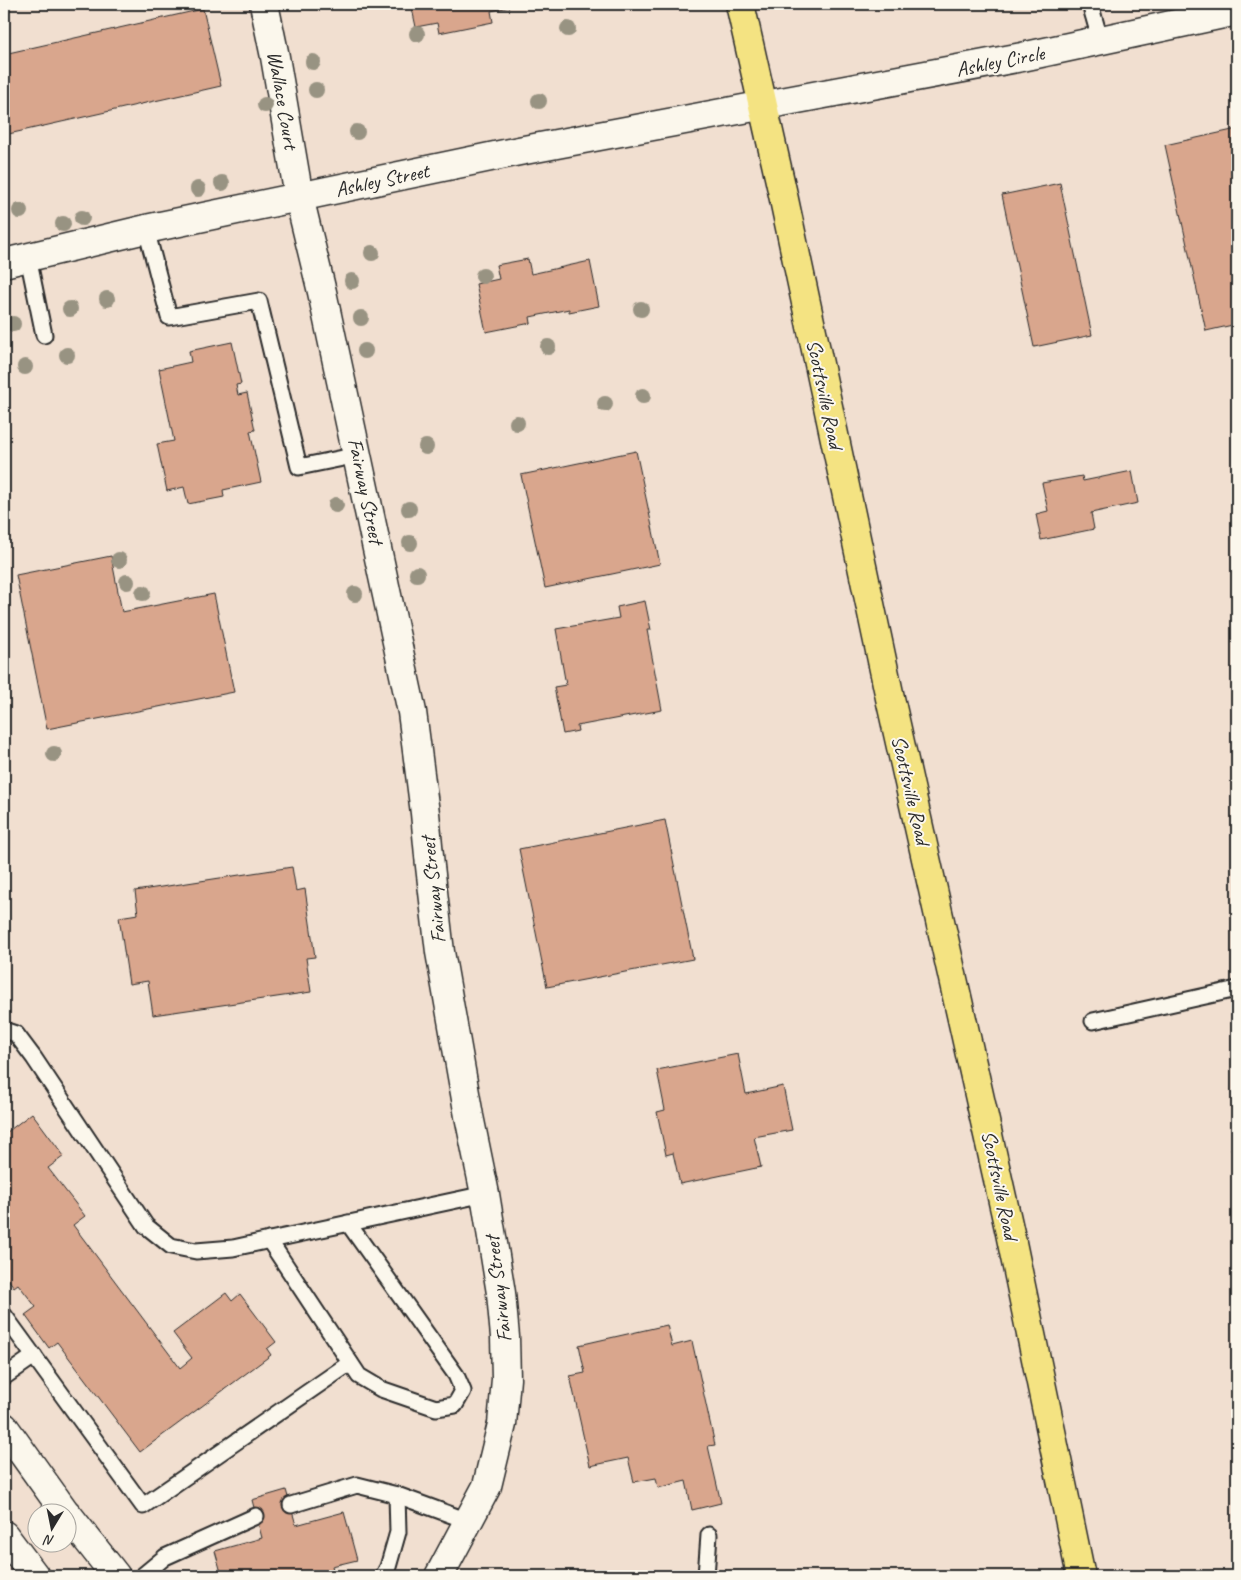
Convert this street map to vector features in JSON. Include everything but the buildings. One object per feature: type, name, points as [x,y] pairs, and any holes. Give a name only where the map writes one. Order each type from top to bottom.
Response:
[{"type":"main road","name":"Scottsville Road","points":[[740,4],[784,200],[890,698],[1010,1233],[1081,1576]]},
{"type":"street","name":"Wallace Court","points":[[264,4],[299,197]]},
{"type":"street","name":"Ashley Circle","points":[[762,106],[1013,59],[1237,11]]},
{"type":"street","name":"Ashley Street","points":[[16,260],[146,229],[519,151],[762,106]]},
{"type":"street","name":"Fairway Street","points":[[299,197],[358,455],[412,712],[440,952],[485,1194],[505,1337],[506,1379],[502,1424],[487,1486],[439,1576]]},
{"type":"street","points":[[4,1428],[57,1502]]},
{"type":"street","points":[[78,1529],[116,1576]]},
{"type":"street","points":[[4,1535],[35,1576]]},
{"type":"lane","points":[[1090,4],[1100,39]]},
{"type":"lane","points":[[146,229],[169,317],[259,301],[299,467],[358,455]]},
{"type":"lane","points":[[16,260],[44,335]]},
{"type":"lane","points":[[1094,1020],[1237,989]]},
{"type":"lane","points":[[4,1030],[16,1034],[34,1058],[146,1226],[171,1246],[196,1251],[233,1248],[485,1194]]},
{"type":"lane","points":[[269,1240],[359,1376],[382,1389],[436,1408],[455,1405],[463,1391],[456,1375],[348,1223]]},
{"type":"lane","points":[[4,1314],[142,1506],[350,1363]]},
{"type":"lane","points":[[4,1376],[34,1356]]},
{"type":"lane","points":[[291,1505],[356,1485],[397,1495],[468,1521]]},
{"type":"lane","points":[[383,1576],[398,1532],[397,1495]]},
{"type":"lane","points":[[142,1576],[166,1557],[256,1516]]},
{"type":"lane","points":[[706,1576],[709,1535]]}]
